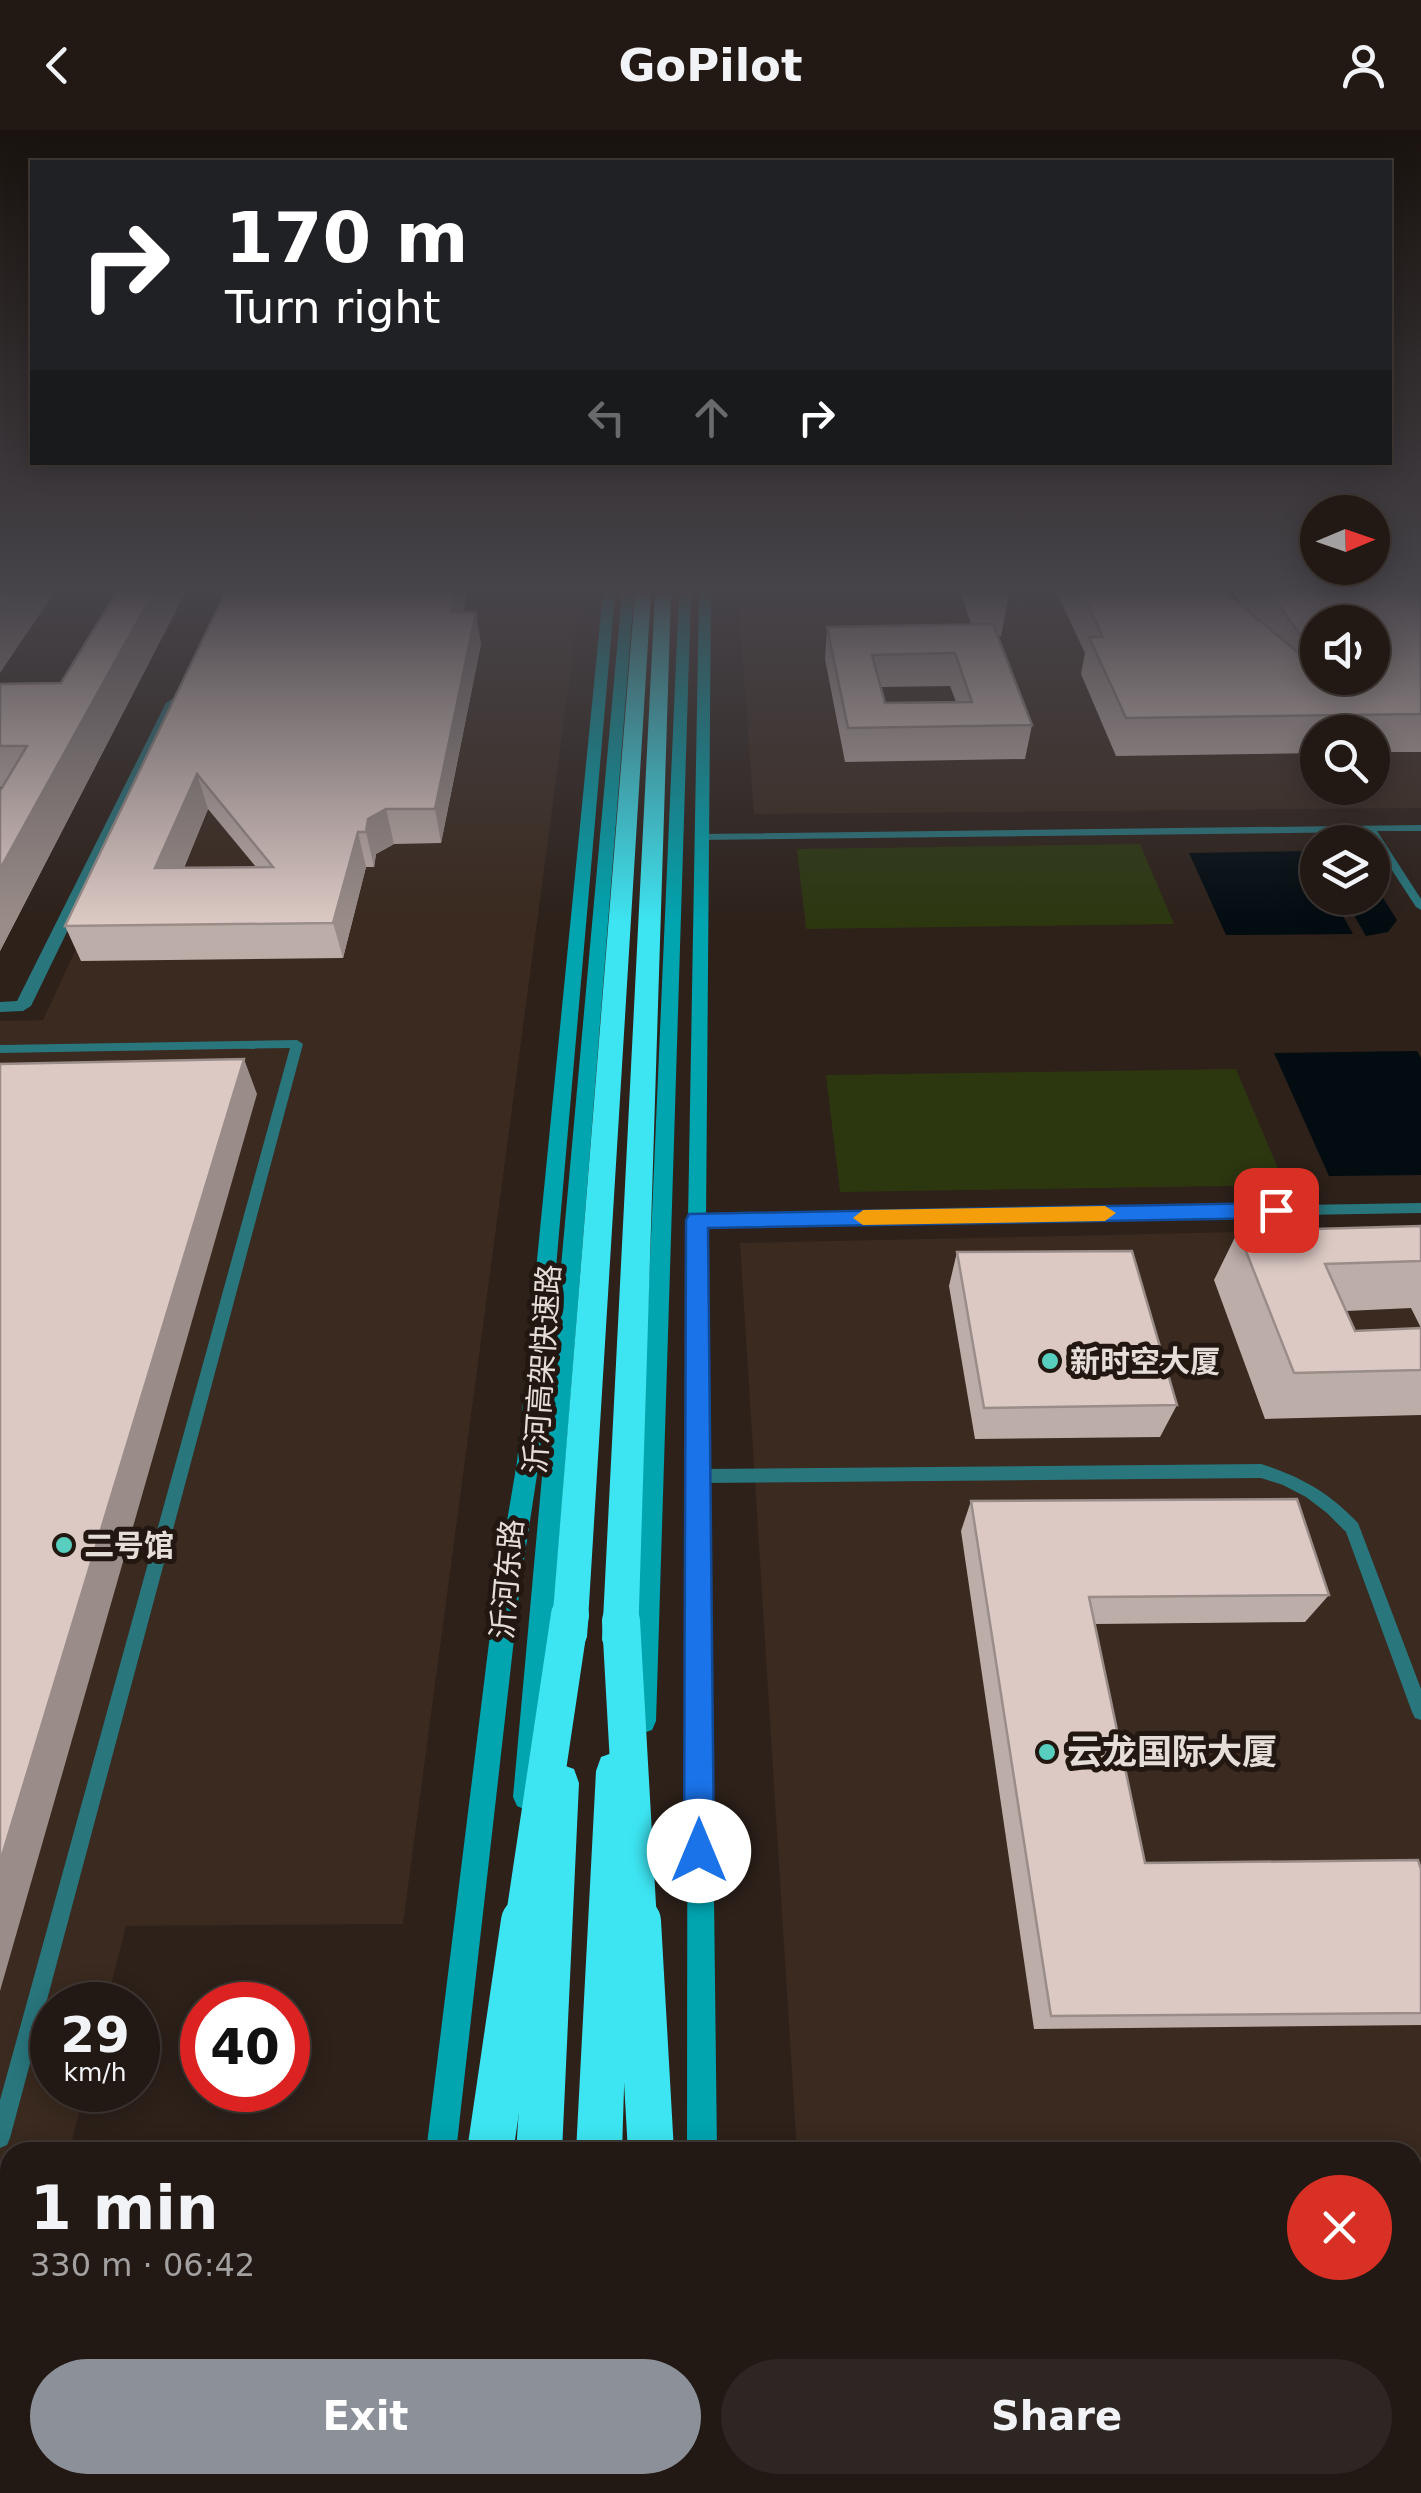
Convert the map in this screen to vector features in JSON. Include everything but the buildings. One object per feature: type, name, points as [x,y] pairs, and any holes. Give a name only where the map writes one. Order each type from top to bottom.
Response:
[{"type":"highway","name":"沂河高架快速路","points":[[540,2142],[570,1615],[635,703]]},
{"type":"highway","points":[[600,2142],[658,703]]},
{"type":"highway","points":[[494,2142],[570,1615]]},
{"type":"highway","points":[[621,1620],[639,2142]]},
{"type":"main road","points":[[442,2142],[508,1586],[528,1462],[600,703]]},
{"type":"main road","name":"沂河东路","points":[[494,2142],[619,703]]},
{"type":"main road","points":[[639,2142],[681,703]]},
{"type":"main road","points":[[702,2142],[697,1220],[703,703]]},
{"type":"main road","points":[[534,1399],[564,1339]]},
{"type":"street","points":[[0,1007],[24,1006],[171,703]]},
{"type":"lane","points":[[1390,828],[1421,828]]},
{"type":"lane","points":[[700,838],[1300,829]]},
{"type":"lane","points":[[1390,859],[1421,907]]},
{"type":"lane","points":[[0,1049],[297,1044],[0,2138]]},
{"type":"lane","points":[[697,1220],[1421,1208]]},
{"type":"lane","points":[[700,1476],[1261,1471],[1284,1477],[1332,1506],[1352,1528],[1421,1712]]},
{"type":"shaded area","points":[[190,703],[566,703],[403,1924],[126,1926],[112,1982],[30,1982],[30,2112],[79,2112],[72,2142],[0,2142],[0,1021],[43,1020]]},
{"type":"shaded area","points":[[746,703],[1421,703],[1421,808],[754,814]]},
{"type":"shaded area","points":[[1300,851],[1300,915],[1342,915],[1353,934],[1226,935],[1189,853]]},
{"type":"shaded area","points":[[1390,909],[1397,920],[1388,932],[1366,936],[1354,915],[1390,915]]},
{"type":"shaded area","points":[[1417,1051],[1421,1058],[1421,1175],[1329,1176],[1274,1053]]},
{"type":"shaded area","points":[[1421,1228],[1421,2142],[796,2142],[740,1243]]},
{"type":"green space","points":[[1140,844],[1174,924],[806,929],[797,849]]},
{"type":"green space","points":[[1236,1069],[1285,1185],[840,1192],[826,1075]]},
{"type":"slow traffic","points":[[863,1218],[1105,1213]]},
{"type":"place","name":"新时空大厦","points":[[1050,1361]]},
{"type":"place","name":"二号馆","points":[[64,1545]]},
{"type":"place","name":"云龙国际大厦","points":[[1047,1752]]},
{"type":"route","points":[[699,1851],[697,1220],[1276,1210]]}]
